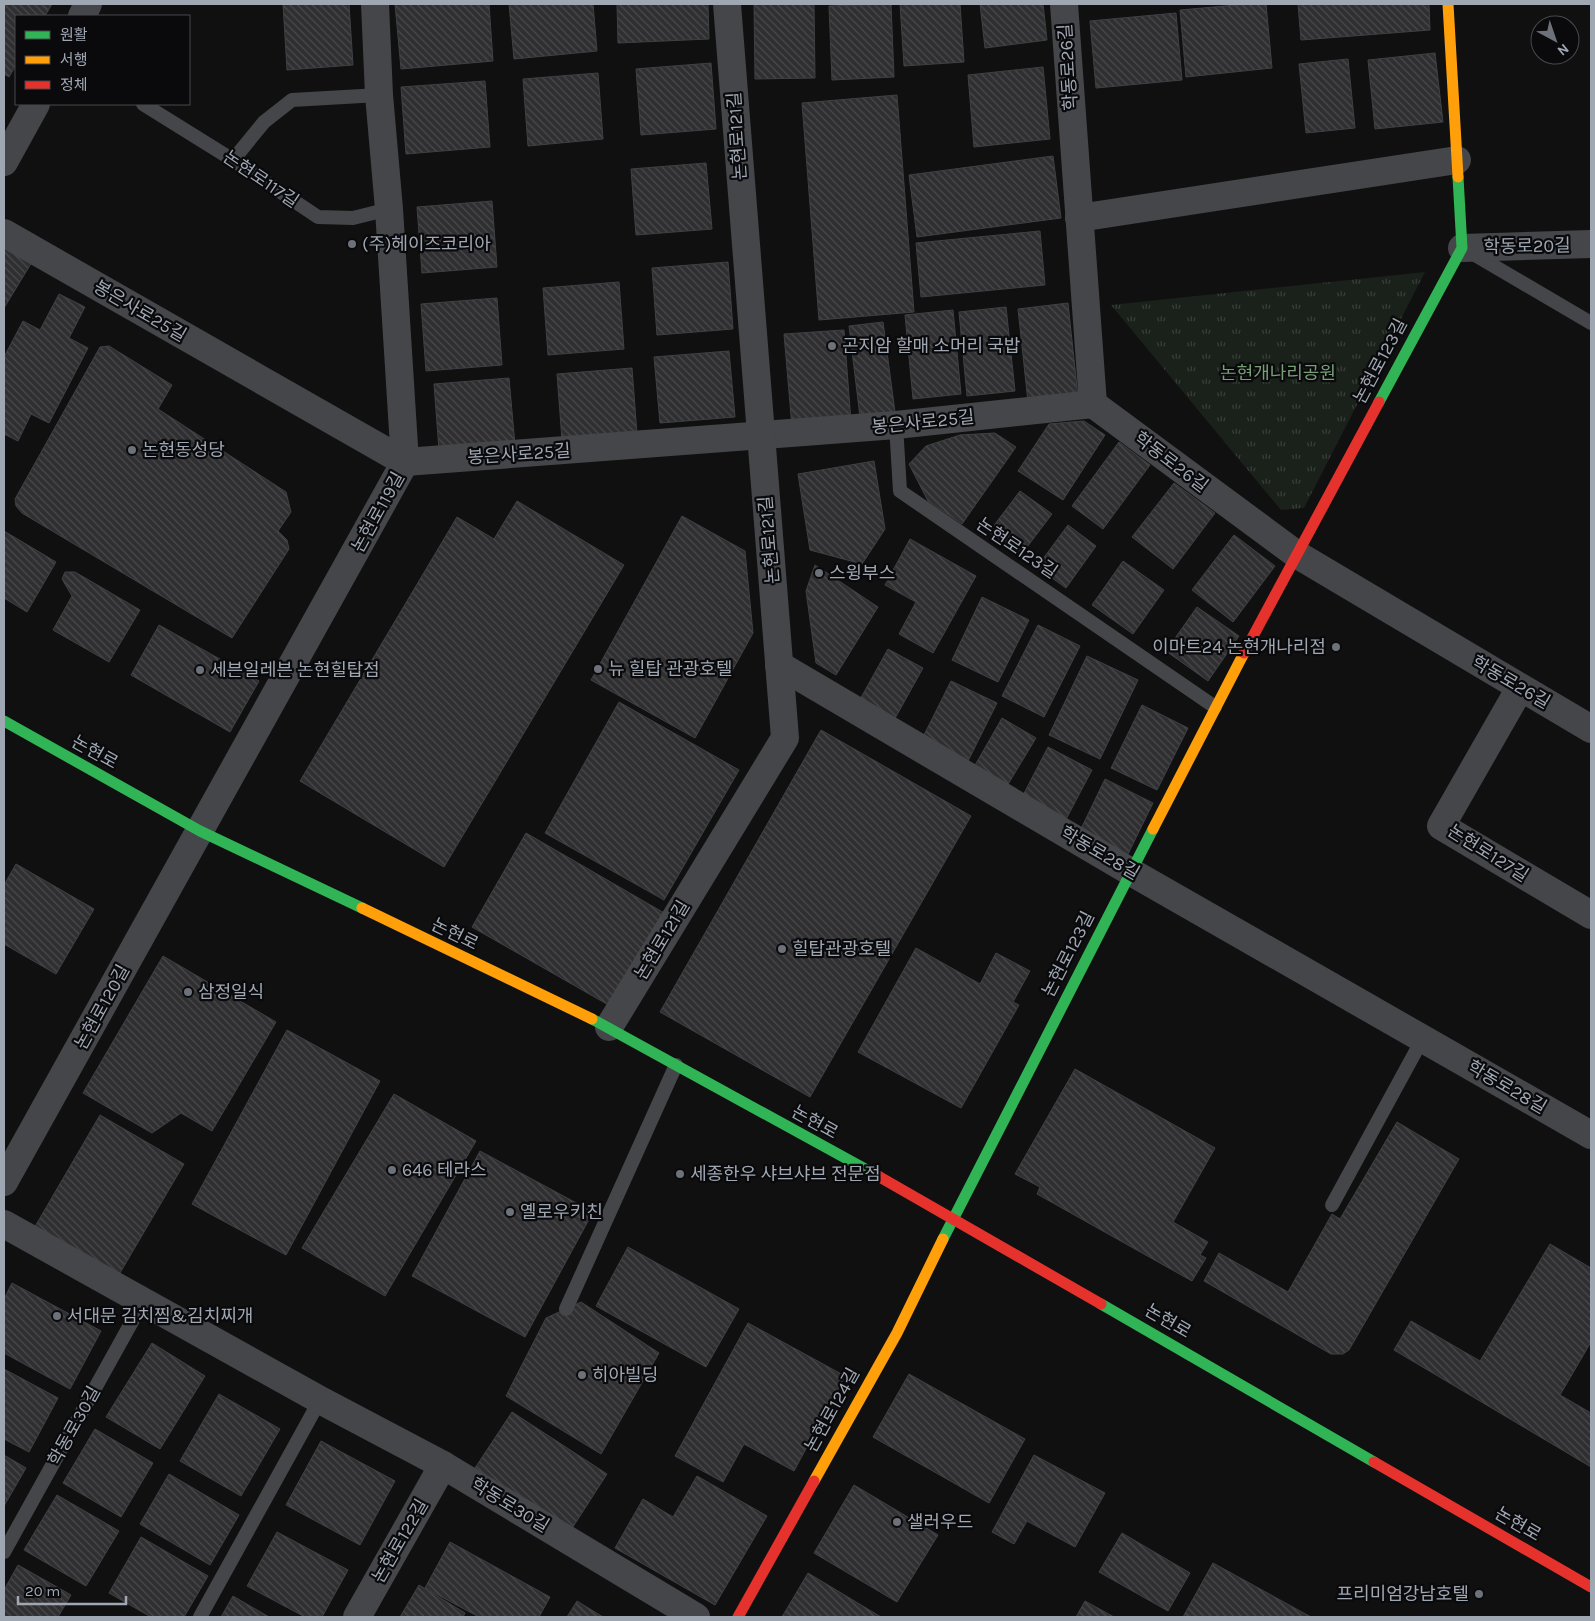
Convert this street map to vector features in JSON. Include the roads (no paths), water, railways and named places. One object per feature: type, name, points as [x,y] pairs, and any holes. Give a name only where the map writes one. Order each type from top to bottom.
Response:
[{"type":"main road","points":[[1448,4],[1462,248]]},
{"type":"main road","name":"논현로123길","points":[[953,1218],[1296,554],[1462,248]]},
{"type":"main road","name":"논현로","points":[[4,720],[200,831],[609,1027],[953,1218],[1591,1587]]},
{"type":"main road","name":"논현로124길","points":[[738,1617],[897,1333],[953,1218]]},
{"type":"street","name":"논현로119길","points":[[200,831],[405,462],[389,209],[379,95],[375,4]]},
{"type":"street","name":"논현로121길","points":[[609,1027],[785,738],[727,4]]},
{"type":"street","name":"학동로26길","points":[[1064,4],[1093,404],[1296,554],[1591,729]]},
{"type":"street","points":[[4,162],[35,105]]},
{"type":"street","points":[[1079,218],[1457,160]]},
{"type":"street","name":"봉은사로25길","points":[[4,233],[405,462],[896,425],[1093,404]]},
{"type":"street","name":"학동로20길","points":[[1462,248],[1591,244]]},
{"type":"street","name":"학동로28길","points":[[779,665],[1132,872],[1591,1135]]},
{"type":"street","name":"논현로127길","points":[[1520,688],[1441,826],[1591,915]]},
{"type":"street","name":"논현로120길","points":[[4,1182],[200,831]]},
{"type":"street","name":"학동로30길","points":[[4,1224],[144,1300],[320,1400],[443,1465],[696,1617]]},
{"type":"street","name":"논현로122길","points":[[358,1617],[443,1465]]},
{"type":"lane","points":[[233,160],[264,122],[292,100],[379,95]]},
{"type":"lane","name":"논현로117길","points":[[145,105],[233,160],[318,217],[353,218],[389,209]]},
{"type":"lane","points":[[1462,248],[1591,323]]},
{"type":"lane","name":"논현로123길","points":[[896,425],[900,491],[1216,707]]},
{"type":"lane","points":[[1332,1205],[1423,1038]]},
{"type":"lane","points":[[566,1310],[676,1065]]},
{"type":"lane","name":"학동로30길","points":[[4,1552],[144,1300]]},
{"type":"lane","points":[[200,1617],[320,1400]]},
{"type":"place","name":"(주)헤이즈코리아","points":[[352,244]]},
{"type":"place","name":"곤지암 할매 소머리 국밥","points":[[832,346]]},
{"type":"place","name":"논현동성당","points":[[132,450]]},
{"type":"place","name":"스윙부스","points":[[819,573]]},
{"type":"place","name":"이마트24 논현개나리점","points":[[1336,647]]},
{"type":"place","name":"뉴 힐탑 관광호텔","points":[[598,669]]},
{"type":"place","name":"세븐일레븐 논현힐탑점","points":[[200,670]]},
{"type":"place","name":"힐탑관광호텔","points":[[782,949]]},
{"type":"place","name":"삼정일식","points":[[188,992]]},
{"type":"place","name":"646 테라스","points":[[392,1170]]},
{"type":"place","name":"세종한우 샤브샤브 전문점","points":[[680,1174]]},
{"type":"place","name":"옐로우키친","points":[[510,1212]]},
{"type":"place","name":"서대문 김치찜&김치찌개","points":[[57,1316]]},
{"type":"place","name":"히아빌딩","points":[[582,1375]]},
{"type":"place","name":"샐러우드","points":[[897,1522]]},
{"type":"place","name":"프리미엄강남호텔","points":[[1479,1594]]},
{"type":"park label","name":"논현개나리공원","points":[[1278,373]]}]
